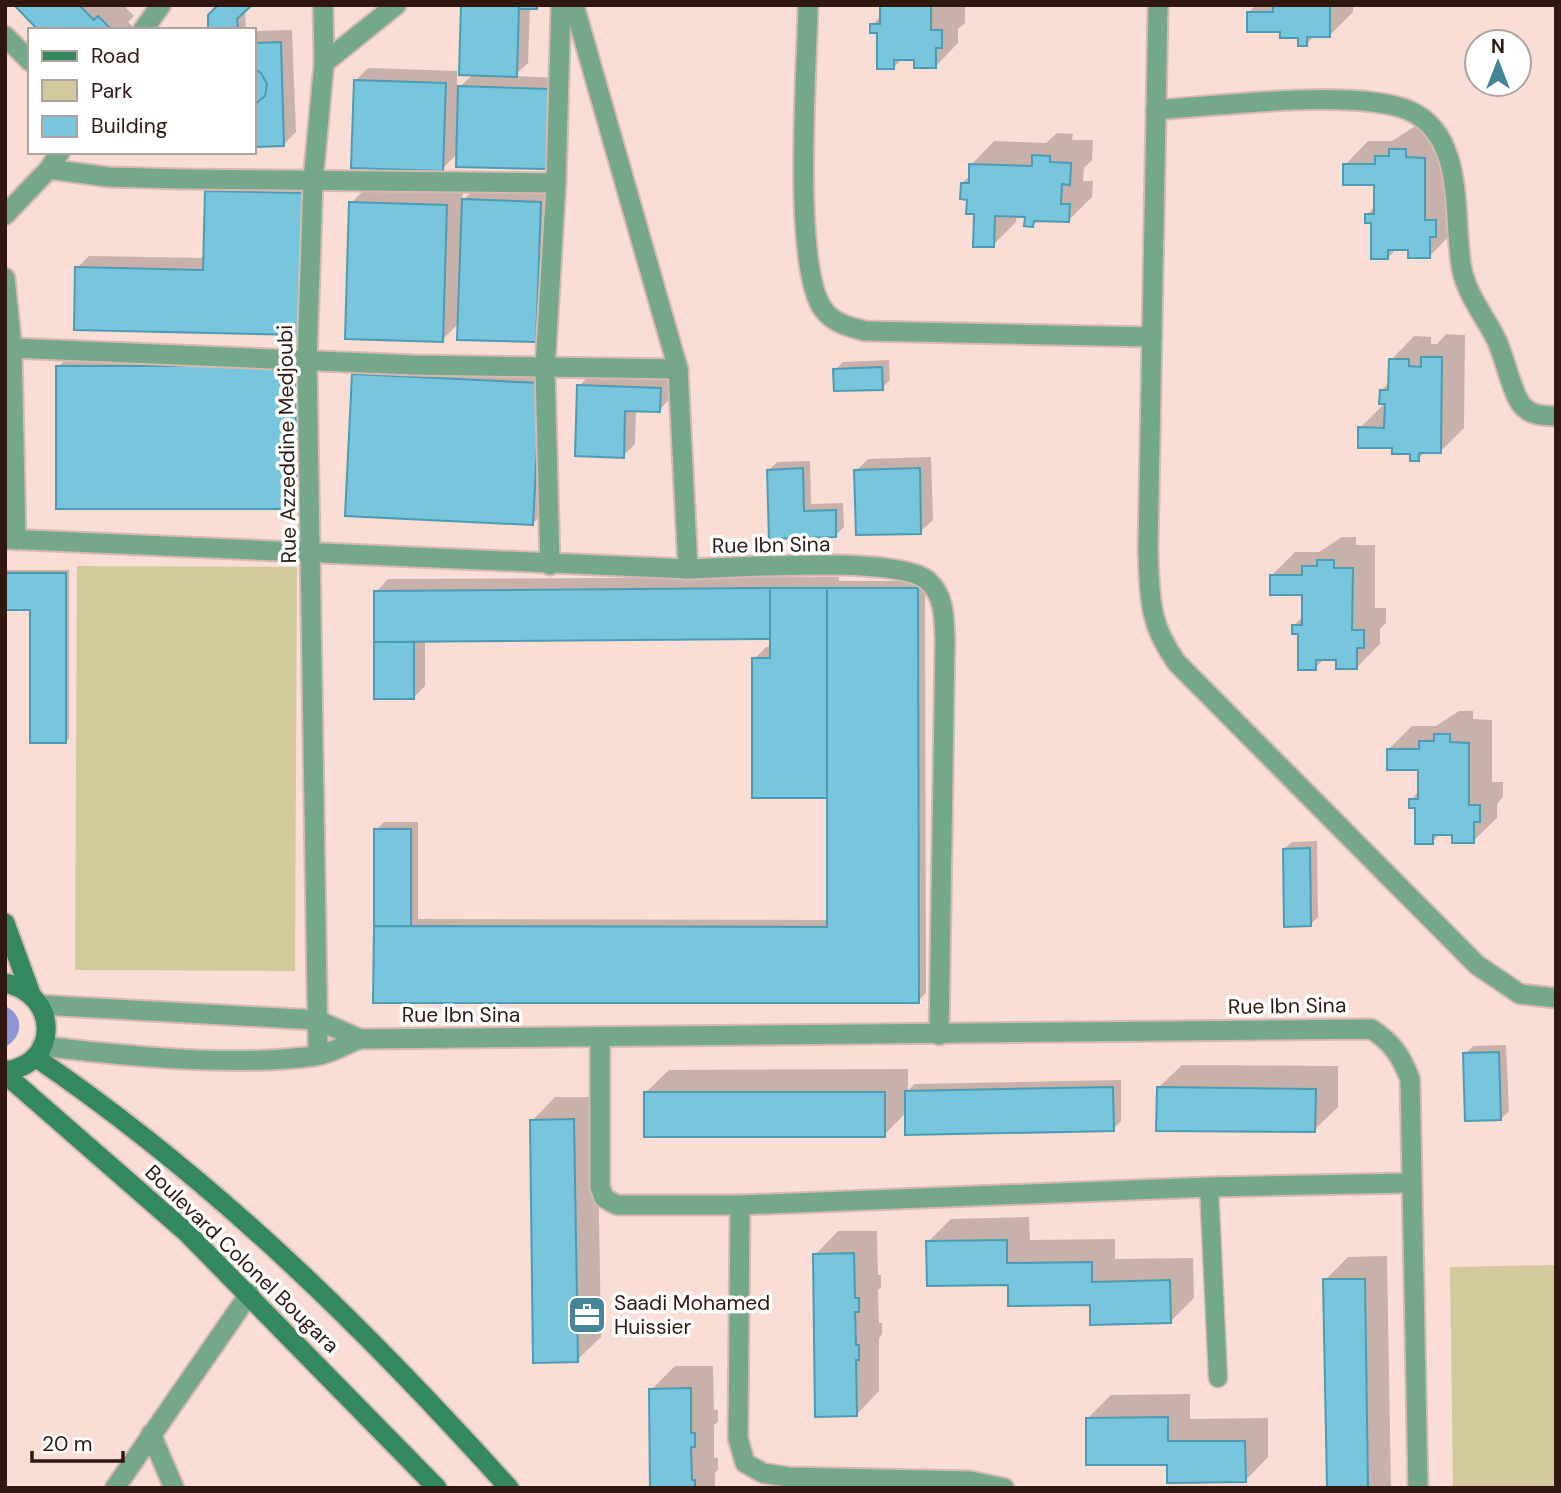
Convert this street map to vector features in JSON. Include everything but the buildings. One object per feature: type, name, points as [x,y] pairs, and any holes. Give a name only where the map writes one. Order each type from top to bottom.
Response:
[{"type":"main road","points":[[5,923],[46,1019],[39,1052],[26,1065],[5,1072]]},
{"type":"main road","points":[[5,983],[19,986],[36,1000]]},
{"type":"main road","points":[[39,1052],[239,1214],[443,1415],[509,1488]]},
{"type":"main road","name":"Boulevard Colonel Bougara","points":[[5,1072],[186,1232],[250,1293],[437,1488]]},
{"type":"street","points":[[144,28],[161,5]]},
{"type":"street","name":"Rue Azzeddine Medjoubi","points":[[318,1055],[307,360],[313,181],[324,63],[323,5]]},
{"type":"street","points":[[324,63],[396,5]]},
{"type":"street","points":[[550,565],[545,369],[556,183],[561,5]]},
{"type":"street","name":"Rue Ibn Sina","points":[[575,5],[678,369],[688,569],[870,566],[907,570],[926,579],[938,591],[943,609],[945,641],[939,1035]]},
{"type":"street","points":[[808,5],[805,229],[809,272],[815,294],[824,311],[839,323],[865,331],[1152,338]]},
{"type":"street","points":[[1158,5],[1148,550],[1150,606],[1159,638],[1177,663],[1476,965],[1520,994],[1556,998]]},
{"type":"street","points":[[5,36],[28,59]]},
{"type":"street","points":[[1156,110],[1250,103],[1377,102],[1410,111],[1433,126],[1444,146],[1453,182],[1462,272],[1496,340],[1519,402],[1535,416],[1556,416]]},
{"type":"street","points":[[5,215],[49,169],[59,154]]},
{"type":"street","points":[[49,169],[108,177],[556,183]]},
{"type":"street","points":[[5,278],[12,348],[11,540],[688,569]]},
{"type":"street","points":[[12,348],[545,369],[678,369]]},
{"type":"street","points":[[36,1000],[317,1020],[360,1039]]},
{"type":"street","name":"Rue Ibn Sina","points":[[360,1039],[1371,1029],[1387,1039],[1401,1057],[1410,1079],[1409,1183],[1418,1488]]},
{"type":"street","points":[[600,1037],[600,1187],[604,1198],[617,1205],[740,1205],[1209,1187],[1409,1183]]},
{"type":"street","points":[[39,1052],[259,1058],[318,1055],[360,1039]]},
{"type":"street","points":[[740,1205],[738,1438],[745,1463],[763,1473],[788,1477],[970,1481],[1004,1488]]},
{"type":"street","points":[[115,1488],[250,1293]]},
{"type":"street","points":[[151,1434],[174,1488]]},
{"type":"lane","points":[[1209,1187],[1218,1378]]},
{"type":"green space","points":[[77,566],[297,567],[295,971],[75,970]]},
{"type":"green space","points":[[1556,1265],[1556,1488],[1453,1488],[1450,1267]]},
{"type":"water","points":[[5,1006],[16,1015],[19,1027],[15,1038],[5,1047]]},
{"type":"place","name":"Saadi Mohamed Huissier","points":[[587,1315]]}]
